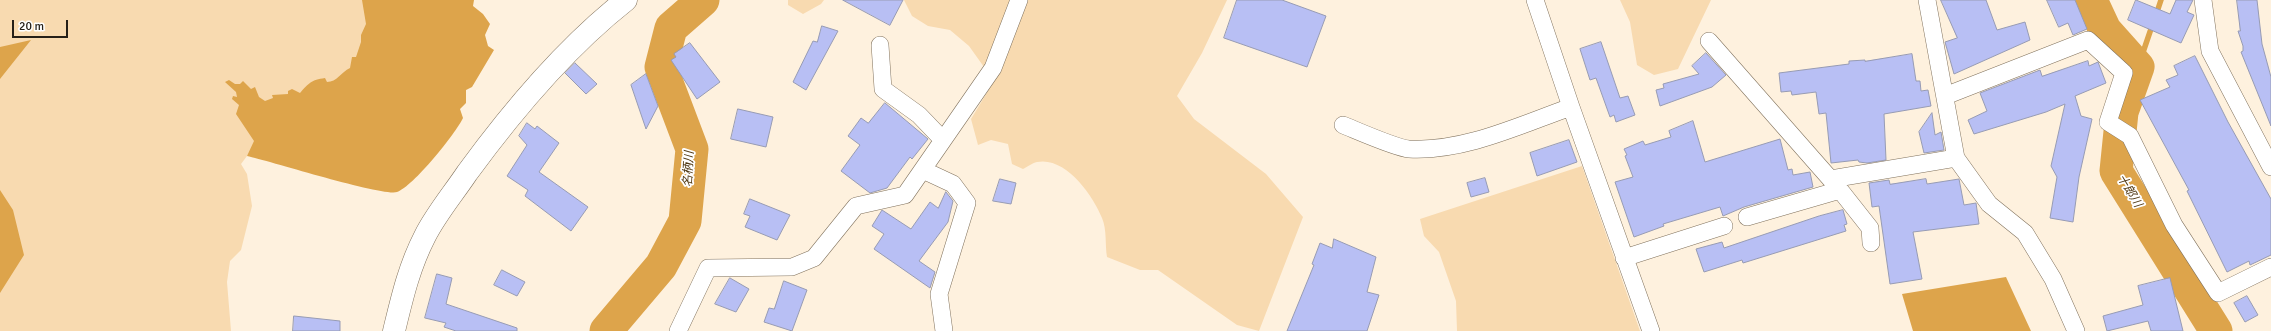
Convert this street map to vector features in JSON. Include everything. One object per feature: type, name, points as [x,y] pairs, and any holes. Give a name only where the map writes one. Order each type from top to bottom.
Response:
[{"type":"street","points":[[394,331],[406,281],[425,236],[451,196],[490,142],[562,58],[626,0]]},
{"type":"street","points":[[678,331],[708,268],[792,267],[814,258],[856,206],[905,195],[992,68],[1019,0]]},
{"type":"street","points":[[1535,0],[1571,107],[1651,331]]},
{"type":"street","points":[[1927,0],[1956,158],[1989,204],[2024,233],[2053,278],[2076,331]]},
{"type":"street","points":[[2203,0],[2210,51],[2271,167]]},
{"type":"street","points":[[1945,96],[2088,40],[2124,73],[2108,122],[2130,136],[2174,225],[2218,293],[2271,267]]},
{"type":"street","points":[[1709,41],[1836,184],[1870,228],[1871,243]]},
{"type":"street","points":[[880,45],[883,89],[919,115],[942,139]]},
{"type":"street","points":[[1343,125],[1408,149],[1444,147],[1493,134],[1571,107]]},
{"type":"street","points":[[1747,217],[1836,184],[1956,158]]},
{"type":"street","points":[[922,170],[953,184],[966,203],[939,294],[944,331]]},
{"type":"street","points":[[1624,258],[1724,226]]},
{"type":"shaded area","points":[[0,0],[366,0],[371,37],[355,75],[259,140],[241,164],[247,174],[252,206],[241,250],[230,261],[227,282],[231,331],[0,331]]},
{"type":"shaded area","points":[[362,0],[474,0],[473,6],[483,14],[490,24],[485,35],[488,46],[494,50],[472,87],[466,90],[466,103],[460,109],[463,118],[433,159],[413,180],[397,192],[388,192],[350,184],[247,156],[254,141],[236,114],[239,105],[232,99],[233,96],[237,97],[236,92],[225,82],[229,80],[235,84],[240,84],[243,81],[251,89],[255,87],[259,97],[265,101],[273,98],[272,95],[288,94],[288,91],[292,89],[300,93],[308,84],[316,80],[325,78],[327,82],[330,82],[336,79],[350,68],[352,57],[356,57],[361,42],[361,35],[366,24]]},
{"type":"shaded area","points":[[788,0],[824,0],[821,4],[803,14],[788,5]]},
{"type":"shaded area","points":[[904,0],[1227,0],[1202,53],[1177,96],[1194,119],[1266,174],[1303,217],[1259,331],[1237,325],[1158,270],[1140,270],[1107,257],[1105,227],[1098,209],[1077,179],[1058,165],[1047,162],[1037,162],[1023,169],[1012,164],[1008,144],[991,140],[978,145],[971,119],[994,81],[969,46],[950,30],[928,26],[912,16]]},
{"type":"shaded area","points":[[1620,0],[1711,0],[1678,69],[1654,75],[1637,65],[1630,22]]},
{"type":"shaded area","points":[[31,40],[0,79],[0,47]]},
{"type":"shaded area","points":[[1582,166],[1640,331],[1457,331],[1456,301],[1439,252],[1424,236],[1420,219]]},
{"type":"shaded area","points":[[0,190],[13,210],[24,255],[0,293]]},
{"type":"shaded area","points":[[2006,277],[2031,331],[1913,331],[1902,294]]},
{"type":"building","points":[[843,0],[903,0],[890,25]]},
{"type":"building","points":[[1237,0],[1282,0],[1326,16],[1307,67],[1224,38]]},
{"type":"building","points":[[1941,0],[1986,0],[1997,30],[2025,22],[2030,40],[1954,74],[1945,42],[1957,38]]},
{"type":"building","points":[[2047,0],[2075,0],[2087,29],[2073,35],[2068,23],[2059,27]]},
{"type":"building","points":[[2136,0],[2170,14],[2176,0],[2193,0],[2187,12],[2194,15],[2181,43],[2128,20]]},
{"type":"building","points":[[2237,0],[2257,0],[2262,44],[2271,77],[2271,126],[2241,52],[2243,51],[2243,46],[2238,31],[2240,31]]},
{"type":"building","points":[[822,26],[838,31],[806,90],[793,82],[813,41],[817,42]]},
{"type":"building","points":[[1601,42],[1620,98],[1628,96],[1635,115],[1616,122],[1614,115],[1610,117],[1596,78],[1590,80],[1580,49]]},
{"type":"building","points":[[690,43],[720,82],[697,99],[671,60],[676,57],[674,54]]},
{"type":"building","points":[[1706,53],[1726,75],[1712,87],[1660,106],[1656,90],[1664,88],[1663,84],[1699,74],[1692,66]]},
{"type":"building","points":[[1912,54],[1916,81],[1920,81],[1921,91],[1928,90],[1931,106],[1884,114],[1886,160],[1867,163],[1859,162],[1858,160],[1831,163],[1826,113],[1819,114],[1816,92],[1792,95],[1791,91],[1781,92],[1779,73],[1849,64],[1849,61],[1865,61]]},
{"type":"building","points":[[2195,56],[2228,122],[2271,199],[2271,255],[2250,265],[2249,261],[2227,272],[2187,191],[2189,190],[2140,100],[2170,87],[2166,80],[2178,75],[2174,66]]},
{"type":"building","points":[[2088,61],[2089,66],[2098,62],[2106,83],[2075,96],[2081,116],[2092,119],[2079,177],[2073,222],[2050,218],[2057,177],[2051,166],[2065,104],[2046,112],[1974,134],[1968,120],[1987,111],[1980,93],[2040,70],[2042,76]]},
{"type":"building","points":[[575,63],[597,84],[586,94],[565,73]]},
{"type":"building","points":[[646,74],[658,106],[646,129],[631,85]]},
{"type":"building","points":[[885,103],[928,139],[912,159],[910,157],[887,188],[870,193],[841,171],[860,145],[848,136],[861,118],[868,123]]},
{"type":"building","points":[[738,109],[773,117],[766,147],[731,139]]},
{"type":"building","points":[[1932,113],[1935,135],[1941,132],[1944,150],[1924,153],[1919,132]]},
{"type":"building","points":[[1693,121],[1705,162],[1780,139],[1788,170],[1792,169],[1793,175],[1810,172],[1813,187],[1744,207],[1723,216],[1720,207],[1663,224],[1664,226],[1634,237],[1615,182],[1633,177],[1624,149],[1643,141],[1645,145],[1671,137],[1669,131]]},
{"type":"building","points":[[527,123],[535,129],[537,126],[559,143],[539,172],[588,207],[571,231],[525,196],[528,190],[507,176],[527,145],[519,136]]},
{"type":"building","points":[[1569,140],[1577,162],[1537,176],[1530,153]]},
{"type":"building","points":[[1485,178],[1489,192],[1471,197],[1467,183]]},
{"type":"building","points":[[1000,179],[1016,183],[1011,204],[993,201]]},
{"type":"building","points":[[1926,179],[1927,184],[1959,179],[1964,205],[1976,203],[1979,224],[1913,232],[1922,279],[1890,284],[1879,206],[1872,207],[1869,183],[1889,180],[1890,184]]},
{"type":"building","points":[[946,192],[953,201],[948,222],[919,261],[935,272],[930,288],[874,249],[884,234],[872,226],[882,210],[911,229],[930,202],[938,208]]},
{"type":"building","points":[[750,199],[790,215],[777,240],[745,227],[750,216],[744,214]]},
{"type":"building","points":[[1843,210],[1847,224],[1844,225],[1846,231],[1743,263],[1742,260],[1704,272],[1696,249],[1722,242],[1724,248],[1819,216]]},
{"type":"building","points":[[1334,239],[1376,257],[1367,292],[1379,295],[1367,331],[1287,331],[1314,265],[1312,264],[1320,243],[1332,248]]},
{"type":"building","points":[[502,270],[525,282],[517,296],[494,285]]},
{"type":"building","points":[[437,274],[452,278],[446,304],[517,328],[517,331],[456,331],[444,327],[446,323],[425,318]]},
{"type":"building","points":[[730,278],[749,289],[736,312],[715,304]]},
{"type":"building","points":[[2170,278],[2183,331],[2151,331],[2148,321],[2107,331],[2103,316],[2143,305],[2138,286]]},
{"type":"building","points":[[784,281],[807,290],[792,331],[764,322],[769,308],[774,309]]},
{"type":"building","points":[[2247,296],[2258,315],[2245,322],[2234,303]]},
{"type":"building","points":[[294,316],[340,321],[340,331],[293,331]]},
{"type":"waterway","name":"名柄川","points":[[606,331],[661,266],[685,221],[692,149],[661,67],[671,28],[703,0]]},
{"type":"waterway","name":"十郎川","points":[[2091,0],[2105,30],[2138,67],[2122,112],[2116,171],[2216,331]]},
{"type":"waterway","points":[[2156,15],[2161,0]]},
{"type":"waterway","points":[[2138,67],[2153,23]]}]
